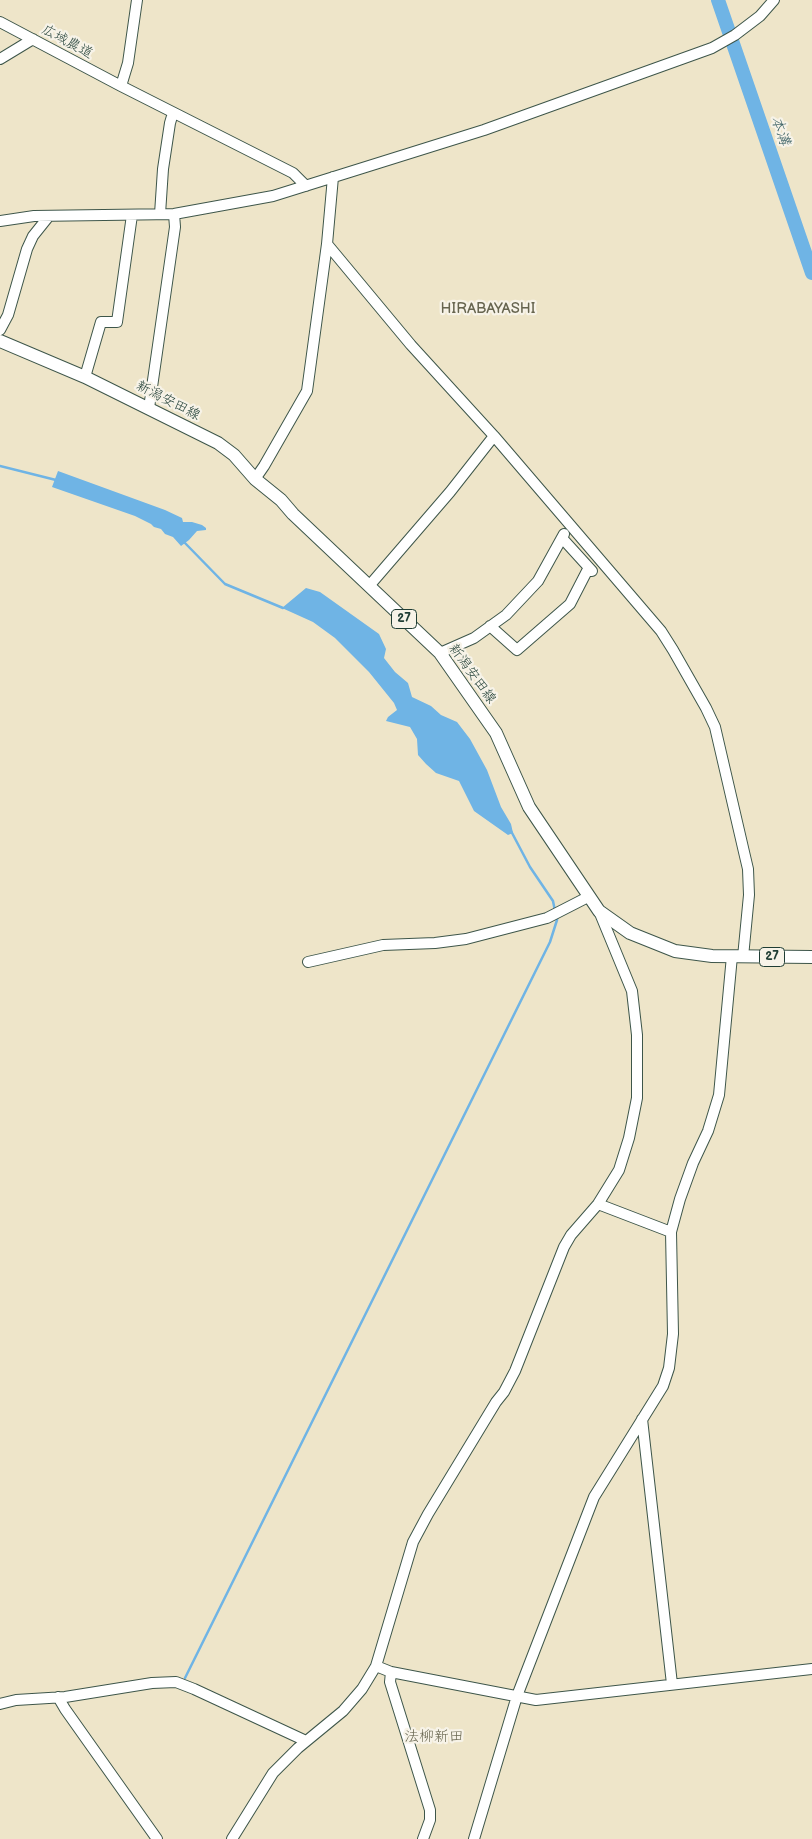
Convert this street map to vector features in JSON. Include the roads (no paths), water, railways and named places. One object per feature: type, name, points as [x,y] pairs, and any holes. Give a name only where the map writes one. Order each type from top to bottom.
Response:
[{"type":"main road","name":"新潟安田線","points":[[0,341],[85,377],[149,408],[218,443],[234,455],[255,479],[281,500],[293,514],[440,652],[496,733],[529,807],[599,911],[630,933],[675,951],[695,955],[812,957]]},
{"type":"street","points":[[121,86],[128,63],[137,0]]},
{"type":"street","points":[[0,221],[34,216],[174,214],[273,196],[484,130],[702,52],[725,42],[735,35],[760,16],[774,0]]},
{"type":"street","name":"広域農道","points":[[0,22],[173,113],[293,173],[306,186]]},
{"type":"street","points":[[0,59],[32,39]]},
{"type":"street","points":[[160,214],[163,169],[173,113]]},
{"type":"street","points":[[255,479],[307,391],[334,177]]},
{"type":"street","points":[[149,408],[175,227],[174,214]]},
{"type":"street","points":[[85,377],[101,322],[117,322],[132,215]]},
{"type":"street","points":[[0,330],[8,315],[27,249],[33,236],[49,216]]},
{"type":"street","points":[[327,244],[411,345],[494,436],[661,631],[715,727],[748,869],[749,895],[737,956],[718,1095],[708,1131],[693,1163],[671,1232],[674,1334],[669,1368],[663,1386],[594,1496],[517,1696],[474,1839]]},
{"type":"street","points":[[369,586],[450,492],[494,436]]},
{"type":"street","points":[[440,652],[474,638],[506,614],[538,581],[569,525]]},
{"type":"street","points":[[490,626],[517,650],[570,604],[587,571],[592,571],[562,538]]},
{"type":"street","points":[[308,962],[383,945],[435,943],[466,939],[547,918],[588,897]]},
{"type":"street","points":[[232,1839],[273,1773],[306,1741],[342,1711],[362,1689],[376,1666],[413,1542],[428,1514],[496,1402],[504,1392],[518,1363],[564,1247],[571,1235],[598,1204],[613,1182],[623,1159],[637,1098],[637,1035],[632,991],[599,911]]},
{"type":"street","points":[[598,1204],[671,1232]]},
{"type":"street","points":[[642,1419],[672,1684]]},
{"type":"street","points":[[376,1666],[391,1672],[536,1700],[812,1669]]},
{"type":"street","points":[[391,1672],[390,1682],[430,1810],[430,1820],[423,1839]]},
{"type":"street","points":[[0,1704],[16,1700],[58,1697],[176,1682],[306,1741]]},
{"type":"street","points":[[58,1697],[157,1839]]},
{"type":"water","points":[[58,471],[165,510],[182,518],[183,522],[202,525],[206,530],[197,531],[181,546],[173,537],[165,534],[161,529],[135,516],[52,487]]},
{"type":"water","points":[[306,588],[320,592],[379,634],[386,649],[384,658],[395,672],[408,683],[412,697],[431,706],[441,715],[457,722],[470,739],[487,770],[501,807],[511,824],[513,833],[508,835],[474,811],[459,781],[436,773],[426,764],[418,755],[417,739],[410,727],[386,721],[397,710],[394,703],[369,672],[335,638],[313,622],[282,608]]},
{"type":"waterway","name":"本溝","points":[[718,0],[812,273]]},
{"type":"waterway","points":[[0,466],[56,480]]},
{"type":"waterway","points":[[184,542],[225,584],[283,608]]},
{"type":"waterway","points":[[511,831],[530,867],[553,901],[555,911]]},
{"type":"waterway","points":[[185,1678],[550,942],[557,916]]},
{"type":"district","name":"HIRABAYASHI","points":[[488,309]]},
{"type":"district","name":"法柳新田","points":[[434,1737]]}]
